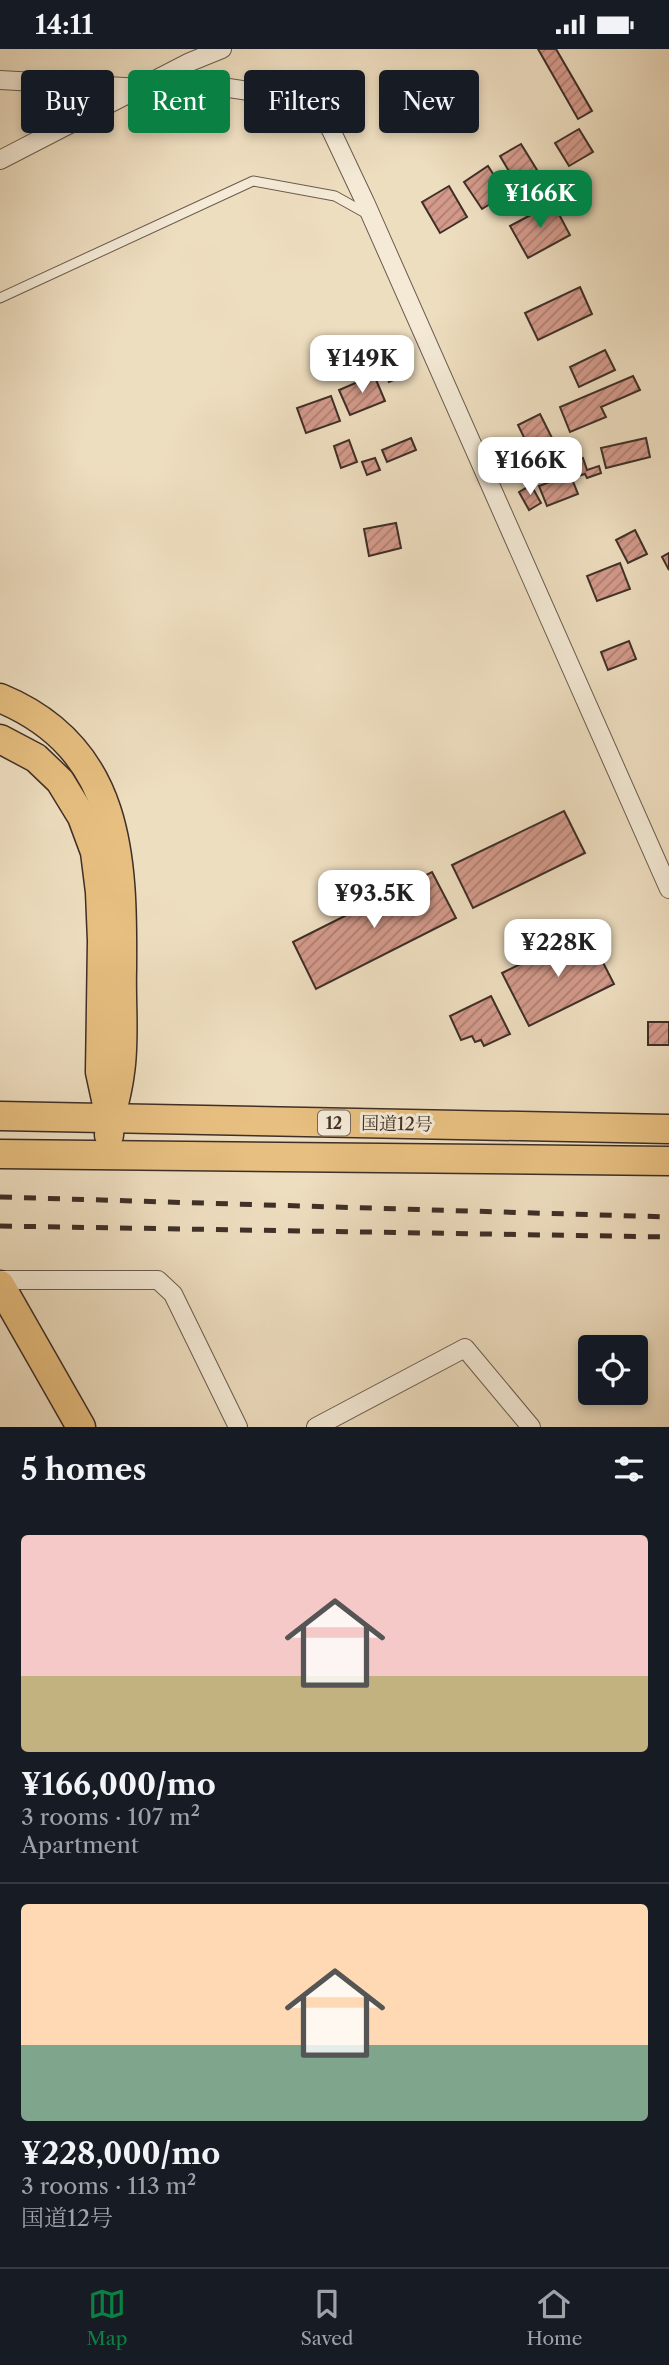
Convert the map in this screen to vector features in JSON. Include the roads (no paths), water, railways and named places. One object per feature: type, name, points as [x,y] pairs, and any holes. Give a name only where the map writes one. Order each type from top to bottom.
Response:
[{"type":"highway","points":[[0,698],[37,717],[74,752],[100,793],[114,835],[122,907],[121,1071],[110,1118],[109,1155]]},
{"type":"highway","points":[[0,739],[36,758],[60,781],[82,817],[95,852],[102,929],[100,1072],[110,1118]]},
{"type":"highway","name":"国道12号","points":[[0,1116],[669,1129]]},
{"type":"highway","name":"国道12号","points":[[0,1154],[669,1161]]},
{"type":"highway","points":[[0,1283],[81,1427]]},
{"type":"street","points":[[175,70],[222,49]]},
{"type":"street","points":[[0,80],[128,87]]},
{"type":"street","points":[[230,89],[314,105],[331,130],[669,890]]},
{"type":"street","points":[[0,160],[128,95]]},
{"type":"street","points":[[0,1283],[158,1280],[173,1294],[238,1427]]},
{"type":"street","points":[[316,1427],[465,1348],[531,1427]]},
{"type":"lane","points":[[0,298],[253,181],[335,196],[371,216]]},
{"type":"railway","points":[[0,1197],[669,1217]]},
{"type":"railway","points":[[0,1226],[669,1237]]}]
